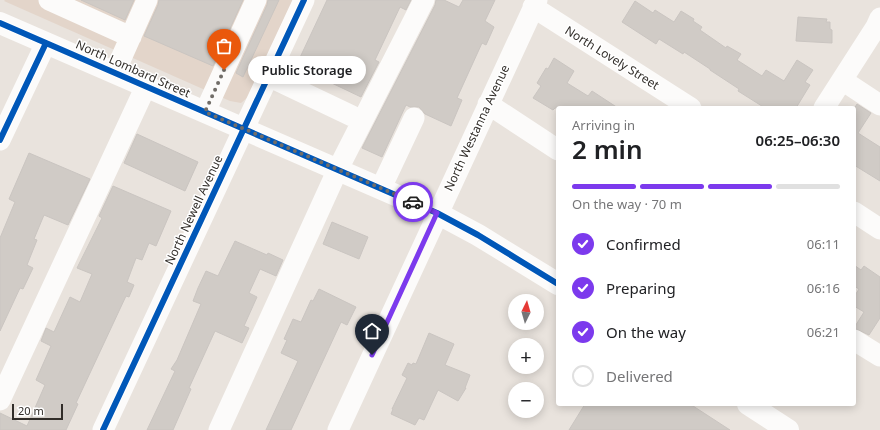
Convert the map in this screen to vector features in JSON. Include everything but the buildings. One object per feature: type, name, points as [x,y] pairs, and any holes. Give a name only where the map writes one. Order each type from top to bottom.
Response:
[{"type":"main road","name":"North Lombard Street","points":[[0,23],[437,213],[478,235],[556,283]]},
{"type":"main road","points":[[753,406],[788,430]]},
{"type":"street","points":[[49,0],[130,37]]},
{"type":"street","points":[[114,72],[147,0]]},
{"type":"street","points":[[205,112],[256,0]]},
{"type":"street","name":"North Newell Avenue","points":[[103,430],[304,0]]},
{"type":"street","points":[[218,430],[338,169],[424,0]]},
{"type":"street","name":"North Westanna Avenue","points":[[343,428],[437,213],[535,4]]},
{"type":"street","name":"North Lovely Street","points":[[535,4],[688,106]]},
{"type":"street","points":[[825,106],[876,27],[880,18]]},
{"type":"street","points":[[0,140],[46,43]]},
{"type":"street","points":[[268,76],[352,116]]},
{"type":"street","points":[[842,80],[880,104]]},
{"type":"street","points":[[0,400],[146,86]]},
{"type":"street","points":[[488,104],[556,149]]},
{"type":"street","points":[[381,188],[414,118]]},
{"type":"street","points":[[856,213],[880,229]]},
{"type":"street","points":[[856,341],[880,356]]},
{"type":"shaded area","points":[[293,0],[248,97],[241,103],[230,101],[4,1]]},
{"type":"cycle path","points":[[103,430],[304,0]]},
{"type":"cycle path","points":[[0,23],[437,213],[478,235],[556,283]]},
{"type":"cycle path","points":[[0,140],[46,43]]},
{"type":"way so far","points":[[224,70],[205,112],[413,202]]},
{"type":"place","name":"Public Storage","points":[[224,70]]},
{"type":"route","points":[[372,355],[437,213],[413,202]]}]
